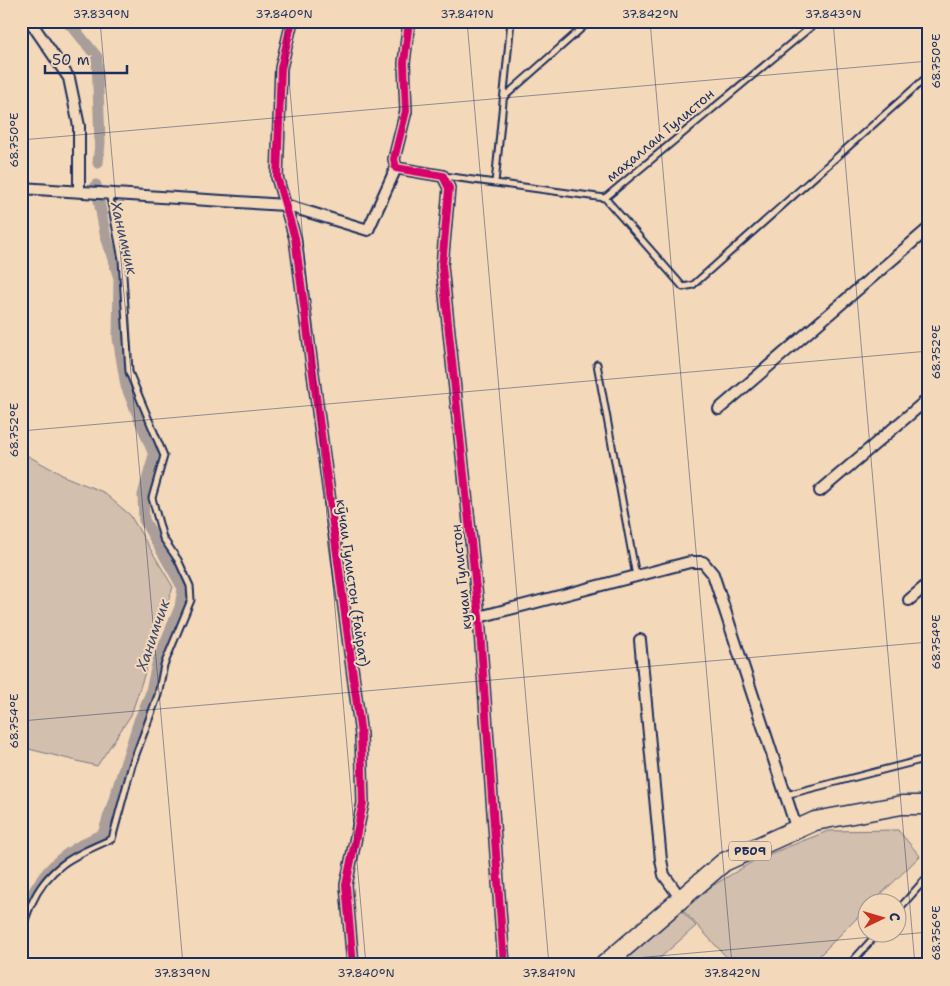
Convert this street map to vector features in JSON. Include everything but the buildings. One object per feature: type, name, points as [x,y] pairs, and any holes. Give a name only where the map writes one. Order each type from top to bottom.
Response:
[{"type":"highway","name":"РБ09","points":[[604,965],[724,862],[815,821],[902,805],[929,805]]},
{"type":"street","points":[[30,21],[69,78],[79,126],[80,191]]},
{"type":"street","points":[[285,205],[277,178],[281,68],[292,21]]},
{"type":"street","points":[[21,188],[285,205],[368,230],[396,168],[394,159],[406,112],[404,62],[409,21]]},
{"type":"street","name":"маҳаллаи Гулистон","points":[[396,168],[443,176]]},
{"type":"street","name":"кучаи Гулистон","points":[[443,176],[448,188],[442,266],[479,617],[504,965]]},
{"type":"street","name":"кӯчаи Гулистон (Ғайрат)","points":[[285,205],[295,238],[361,735],[363,803],[346,885],[353,965]]},
{"type":"street","points":[[719,408],[929,228]]},
{"type":"street","points":[[820,491],[929,398]]},
{"type":"street","points":[[479,617],[690,562],[703,562],[713,574],[797,830]]},
{"type":"street","points":[[909,600],[929,583]]},
{"type":"street","points":[[640,640],[660,860],[664,875],[681,899]]},
{"type":"lane","points":[[495,183],[511,21]]},
{"type":"lane","points":[[502,98],[590,21]]},
{"type":"lane","name":"маҳаллаи Гулистон","points":[[443,176],[605,198],[818,21]]},
{"type":"lane","points":[[605,198],[684,287],[693,285],[929,75]]},
{"type":"lane","points":[[21,930],[31,905],[51,872],[69,859],[112,839],[132,765],[158,695],[164,665],[191,600],[190,586],[178,560],[163,538],[152,498],[164,456],[129,372],[122,259],[106,192]]},
{"type":"lane","points":[[597,364],[636,576]]},
{"type":"lane","points":[[786,795],[929,758]]},
{"type":"lane","points":[[908,899],[929,875]]},
{"type":"lane","points":[[849,965],[868,944]]},
{"type":"shaded area","points":[[21,452],[66,477],[103,492],[130,515],[173,587],[131,715],[97,766],[21,747]]},
{"type":"shaded area","points":[[898,830],[920,856],[881,894],[858,894],[858,917],[810,965],[734,965],[679,906],[757,859],[828,831]]},
{"type":"shaded area","points":[[678,907],[696,926],[652,965],[616,965]]},
{"type":"waterway","name":"Ханимчик","points":[[64,21],[72,26],[97,57],[100,143],[98,163]]},
{"type":"waterway","name":"Ханимчик","points":[[21,919],[35,889],[52,867],[74,849],[103,834],[139,721],[150,695],[158,660],[180,607],[183,588],[144,520],[143,495],[154,455],[126,386],[118,338],[119,278],[105,233],[96,185]]},
{"type":"cycle path","points":[[292,21],[281,68],[277,177],[295,238],[361,735],[363,803],[346,885],[353,965]]},
{"type":"cycle path","points":[[409,21],[404,63],[406,111],[394,159],[396,168],[443,176],[449,188],[442,266],[479,617],[504,965]]}]
